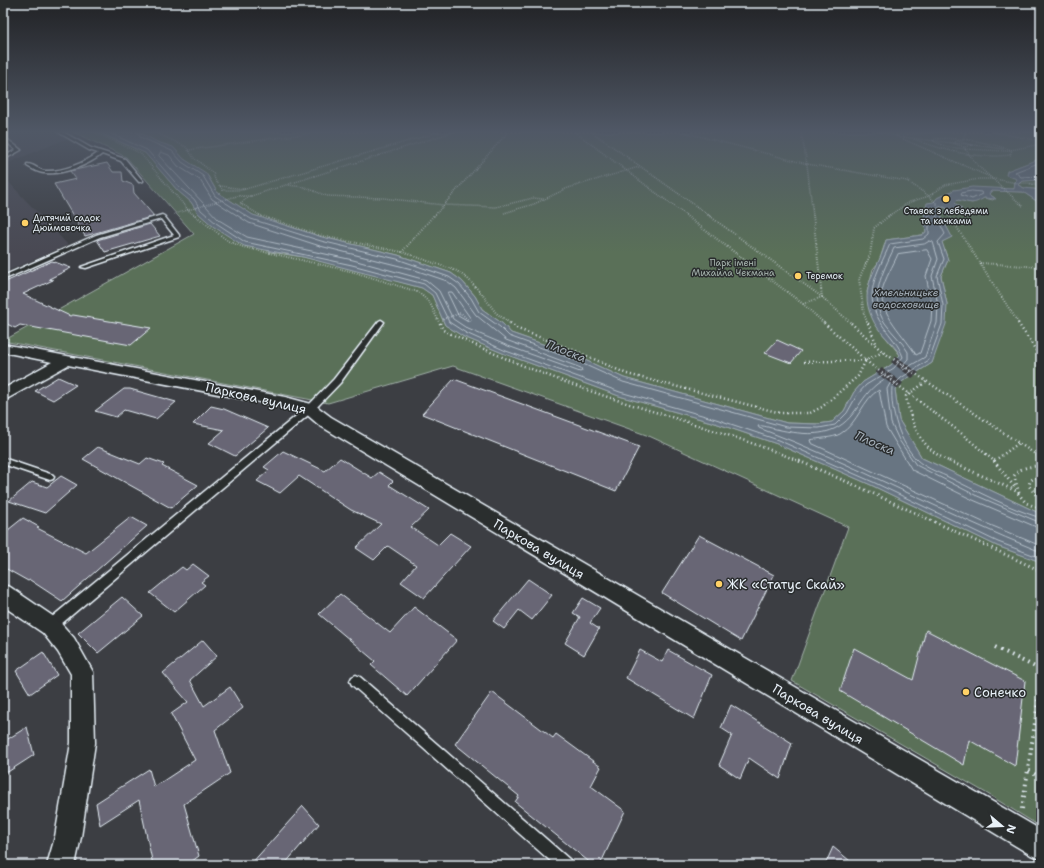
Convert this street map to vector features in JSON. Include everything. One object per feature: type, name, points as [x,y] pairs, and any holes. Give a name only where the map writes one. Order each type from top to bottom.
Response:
[{"type":"street","name":"Паркова вулиця","points":[[3,348],[68,359],[285,402],[310,409],[325,421],[425,481],[1041,845]]},
{"type":"street","points":[[3,396],[68,359]]},
{"type":"street","points":[[3,594],[50,626],[66,645],[82,672],[83,743],[68,837],[61,865]]},
{"type":"lane","points":[[134,173],[141,181]]},
{"type":"lane","points":[[3,278],[98,236],[162,217],[177,236],[84,267]]},
{"type":"lane","points":[[50,626],[310,409],[337,381],[381,322]]},
{"type":"lane","points":[[3,461],[50,477]]},
{"type":"lane","points":[[356,681],[565,865]]},
{"type":"path","points":[[157,173],[191,210],[228,241],[243,247],[324,264],[418,292],[430,303],[443,330],[497,356],[616,400],[760,445],[873,493],[1041,571]]},
{"type":"path","points":[[213,173],[215,180],[223,190],[247,189],[303,173]]},
{"type":"path","points":[[324,173],[251,196],[240,203],[261,216],[322,236],[402,252],[457,271],[478,289],[496,313],[518,329],[576,351],[627,374],[781,413],[803,415],[825,408],[860,376],[866,360]]},
{"type":"path","points":[[402,252],[472,173]]},
{"type":"path","points":[[504,213],[534,204],[568,188],[617,173]]},
{"type":"path","points":[[628,173],[803,304],[870,364],[994,461],[1026,503]]},
{"type":"path","points":[[648,173],[822,298],[883,352],[1041,458]]},
{"type":"path","points":[[808,173],[822,298]]},
{"type":"path","points":[[857,173],[907,181],[929,196],[946,211],[1041,358]]},
{"type":"path","points":[[979,173],[994,179]]},
{"type":"path","points":[[985,173],[1023,206]]},
{"type":"path","points":[[876,343],[864,314],[859,279],[870,255],[874,228],[883,220],[910,202],[929,196],[945,185],[979,179],[994,179],[1018,183],[1041,182]]},
{"type":"path","points":[[1027,183],[1041,187]]},
{"type":"path","points":[[284,185],[304,187],[327,196],[383,198],[443,206],[496,207],[533,198],[544,199]]},
{"type":"path","points":[[220,186],[247,189]]},
{"type":"path","points":[[237,196],[242,190]]},
{"type":"path","points":[[242,190],[251,196]]},
{"type":"path","points":[[162,217],[237,196],[251,196]]},
{"type":"path","points":[[979,263],[1041,268]]},
{"type":"path","points":[[803,304],[822,298]]},
{"type":"path","points":[[443,319],[461,313],[469,321]]},
{"type":"path","points":[[804,362],[866,360],[883,352]]},
{"type":"path","points":[[926,382],[906,396],[909,416],[921,442],[931,452],[941,458],[1016,491],[1026,503],[1041,509]]},
{"type":"path","points":[[994,461],[1019,443]]},
{"type":"path","points":[[1020,494],[1014,476],[1017,471],[1028,467],[1041,466]]},
{"type":"path","points":[[1041,477],[1034,478],[1030,481],[1029,486],[1041,501]]},
{"type":"path","points":[[995,647],[1041,670]]},
{"type":"path","points":[[1018,832],[1041,682]]},
{"type":"path","points":[[1028,770],[1041,778]]},
{"type":"shaded area","name":"Дитячий садок Дюймовочка","points":[[3,176],[68,245],[3,273]]},
{"type":"green space","points":[[140,173],[162,173],[178,191],[191,202],[198,213],[214,227],[271,252],[303,257],[351,268],[422,288],[432,295],[445,325],[464,337],[505,354],[619,396],[715,423],[777,444],[871,485],[997,546],[1041,562],[1041,827],[986,793],[792,681],[848,527],[649,436],[453,366],[328,403],[3,341],[194,234]]},
{"type":"green space","name":"Парк імені Михайла Чекмана","points":[[203,173],[1008,173],[1010,176],[1018,179],[1015,182],[1014,189],[954,190],[937,198],[924,217],[926,232],[922,235],[886,240],[879,262],[873,269],[867,292],[878,328],[900,355],[891,365],[863,382],[854,392],[844,411],[832,422],[818,424],[787,423],[624,378],[574,355],[511,333],[503,324],[482,309],[475,296],[462,281],[451,273],[398,255],[322,237],[253,215],[217,192],[208,176]]},
{"type":"green space","points":[[1041,180],[1041,190],[1024,188],[1018,185],[1022,181]]},
{"type":"green space","points":[[991,191],[1023,192],[1041,204],[1041,514],[922,458],[899,420],[895,389],[903,381],[932,363],[947,304],[941,276],[948,260],[941,241],[946,225],[937,208],[944,207],[950,210],[962,209],[955,203],[958,200],[972,203],[984,198],[993,200],[995,198],[989,194]]},
{"type":"water","name":"Хмельницьке водосховище","points":[[162,173],[205,173],[217,192],[253,215],[322,237],[398,255],[451,273],[462,281],[475,296],[482,309],[503,324],[511,333],[574,355],[624,378],[787,423],[818,424],[832,422],[844,411],[854,392],[863,382],[891,365],[900,355],[875,323],[868,307],[868,287],[886,240],[922,235],[926,232],[924,217],[927,203],[934,202],[937,198],[954,190],[972,187],[1014,189],[1017,179],[1006,175],[1007,173],[1041,173],[1041,180],[1022,181],[1018,185],[1024,188],[1041,190],[1041,204],[1023,192],[991,191],[989,194],[996,199],[984,198],[972,203],[958,200],[955,203],[962,209],[950,210],[944,207],[937,208],[952,237],[942,242],[948,260],[941,276],[947,304],[946,324],[932,363],[903,381],[895,389],[899,420],[922,458],[1041,514],[1041,562],[997,546],[871,485],[777,444],[715,423],[619,396],[505,354],[464,337],[445,325],[432,295],[422,288],[303,257],[244,246],[214,227],[198,213],[191,202],[178,191]]},
{"type":"pier","points":[[896,356],[919,373],[912,378],[891,362]]},
{"type":"pier","points":[[882,368],[903,383],[898,389],[875,372]]},
{"type":"building","points":[[71,173],[122,173],[123,181],[133,185],[134,193],[154,216],[85,236],[54,184],[76,179]]},
{"type":"building","points":[[150,224],[160,236],[105,252],[97,240]]},
{"type":"building","points":[[52,261],[71,268],[49,279],[53,280],[23,294],[70,316],[73,315],[151,328],[131,345],[20,325],[15,328],[3,322],[3,283]]},
{"type":"building","points":[[777,340],[801,351],[791,363],[765,353]]},
{"type":"building","points":[[58,377],[76,385],[53,400],[35,391]]},
{"type":"building","points":[[454,379],[639,447],[616,491],[422,414]]},
{"type":"building","points":[[124,389],[130,389],[176,402],[156,419],[124,410],[116,417],[95,411]]},
{"type":"building","points":[[211,406],[224,409],[268,428],[235,456],[209,443],[224,430],[193,424]]},
{"type":"building","points":[[98,447],[140,464],[147,458],[164,464],[162,466],[198,485],[171,508],[83,459]]},
{"type":"building","points":[[283,451],[325,471],[340,458],[372,478],[379,472],[393,481],[389,485],[429,510],[411,527],[438,545],[450,533],[471,546],[424,598],[401,582],[416,565],[388,546],[374,560],[356,548],[381,524],[351,510],[299,476],[280,493],[257,481],[269,470],[264,467]]},
{"type":"building","points":[[61,476],[77,485],[45,513],[9,501],[32,482],[47,487]]},
{"type":"building","points":[[131,517],[147,526],[62,601],[30,580],[28,581],[3,567],[3,534],[23,518],[39,527],[37,528],[86,553]]},
{"type":"building","name":"ЖК «Статус Скай»","points":[[699,535],[774,575],[741,641],[662,593]]},
{"type":"building","points":[[193,564],[209,576],[201,582],[205,585],[174,612],[150,593],[182,567],[186,570]]},
{"type":"building","points":[[528,579],[552,595],[532,620],[519,610],[504,629],[493,621]]},
{"type":"building","points":[[340,594],[390,633],[414,607],[457,640],[407,696],[371,665],[375,661],[319,614]]},
{"type":"building","points":[[122,597],[143,616],[98,653],[78,633]]},
{"type":"building","points":[[583,598],[600,608],[590,623],[599,629],[584,655],[565,643],[580,617],[573,613]]},
{"type":"building","points":[[926,630],[1025,681],[1015,766],[969,740],[964,765],[840,691],[854,648],[913,680]]},
{"type":"building","points":[[203,640],[217,656],[190,680],[204,706],[230,687],[243,708],[215,730],[230,773],[184,804],[199,856],[187,865],[153,865],[139,800],[100,825],[96,803],[149,769],[154,787],[195,760],[171,714],[188,702],[163,673]]},
{"type":"building","points":[[640,650],[662,662],[668,650],[712,675],[694,719],[626,678]]},
{"type":"building","points":[[43,652],[57,675],[30,694],[16,671]]},
{"type":"building","points":[[492,692],[553,738],[556,734],[601,767],[591,786],[625,811],[600,865],[593,865],[515,802],[519,796],[455,744]]},
{"type":"building","points":[[731,705],[792,743],[780,779],[749,758],[740,779],[719,765],[732,735],[721,728]]},
{"type":"building","points":[[27,727],[34,755],[3,775],[3,742]]},
{"type":"building","points":[[303,806],[319,824],[284,865],[250,865]]},
{"type":"building","points":[[833,847],[855,865],[825,865]]},
{"type":"place","name":"Ставок з лебедями та качками","points":[[946,199]]},
{"type":"place","name":"Дитячий садок Дюймовочка","points":[[25,223]]},
{"type":"place","name":"Теремок","points":[[798,276]]},
{"type":"place","name":"ЖК «Статус Скай»","points":[[719,584]]},
{"type":"place","name":"Cонечко","points":[[966,692]]},
{"type":"water label","name":"Плоска","points":[[566,351]]},
{"type":"water label","name":"Плоска","points":[[875,443]]}]
